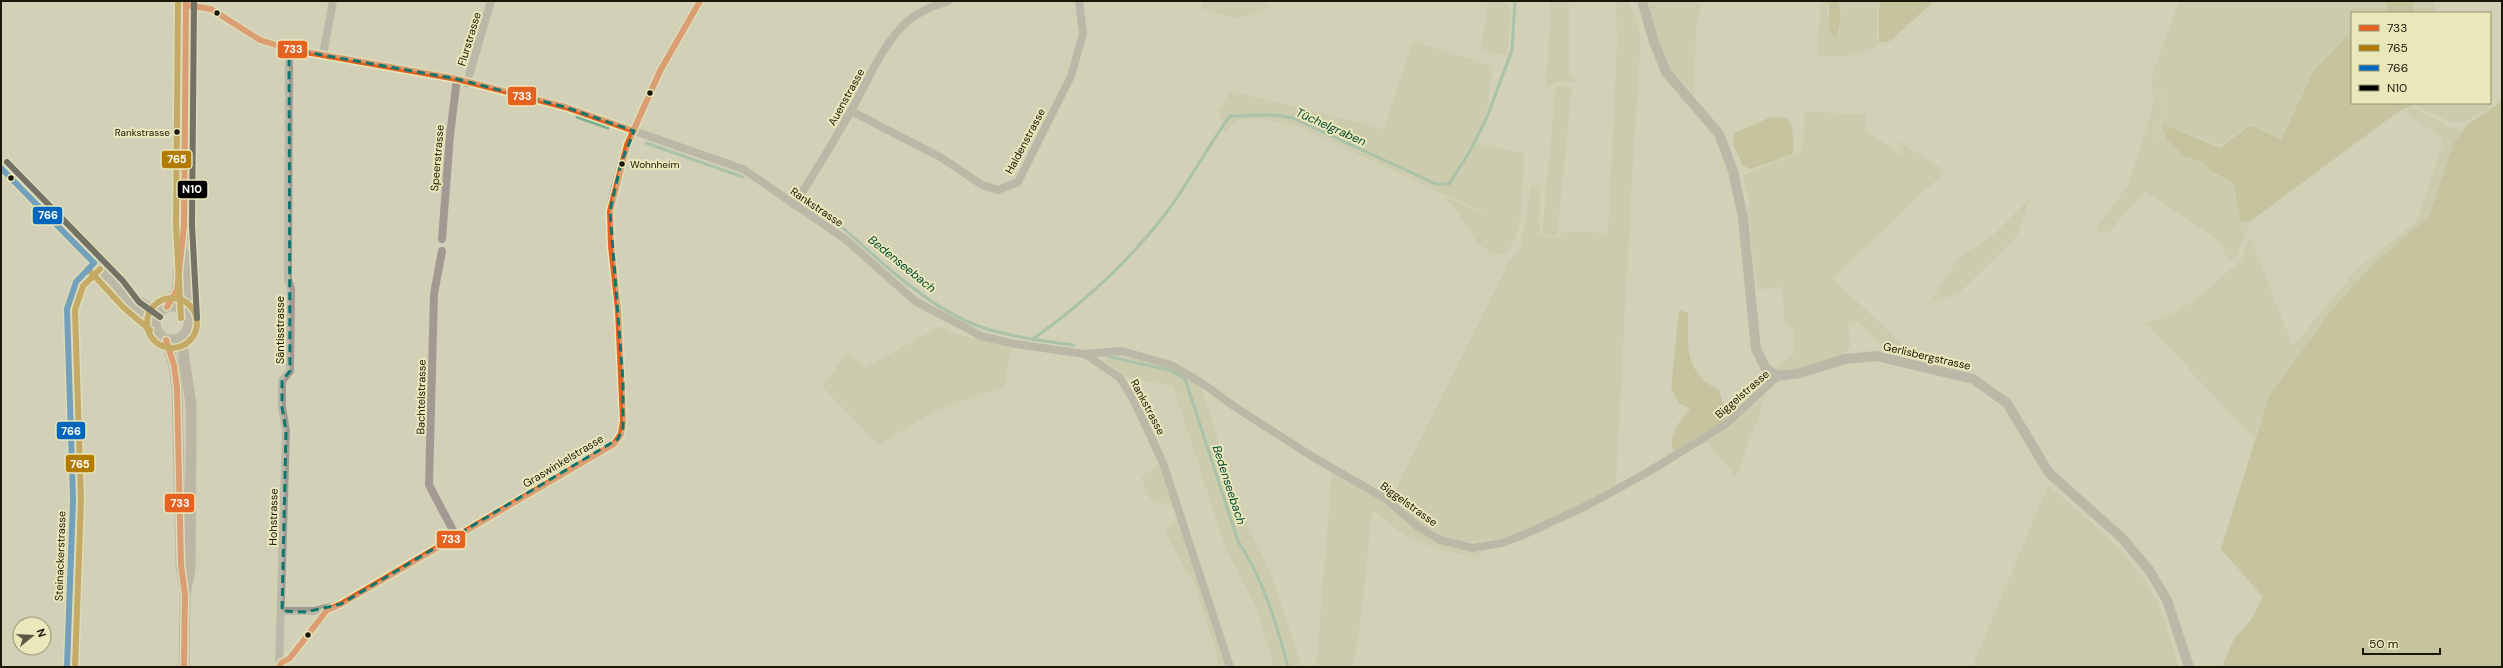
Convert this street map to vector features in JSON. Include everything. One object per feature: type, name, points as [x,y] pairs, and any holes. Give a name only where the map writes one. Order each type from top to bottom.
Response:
[{"type":"main road","points":[[166,340],[181,338],[187,331],[189,318],[184,225],[186,3]]},
{"type":"main road","points":[[184,225],[177,290],[163,309],[155,324],[158,334],[166,340],[174,365],[181,565],[185,595],[184,667]]},
{"type":"main road","points":[[163,309],[180,308],[189,318]]},
{"type":"main road","points":[[181,338],[191,404],[192,437],[190,569],[185,595]]},
{"type":"street","points":[[323,56],[334,1]]},
{"type":"street","name":"Flurstrasse","points":[[467,82],[492,1]]},
{"type":"street","name":"Graswinkelstrasse","points":[[282,611],[314,612],[336,607],[614,444],[621,434],[623,421],[623,382],[618,304],[611,246],[610,211],[621,163],[634,131],[663,64],[700,1]]},
{"type":"street","name":"Auenstrasse","points":[[794,205],[851,111],[879,60],[899,31],[925,5],[948,1]]},
{"type":"street","name":"Haldenstrasse","points":[[851,111],[942,158],[982,185],[998,190],[1018,182],[1071,76],[1083,34],[1079,1]]},
{"type":"street","points":[[1642,1],[1654,42],[1666,72],[1719,134],[1733,171],[1743,218],[1756,349],[1766,369],[1778,376]]},
{"type":"street","name":"Rankstrasse","points":[[186,3],[211,9],[260,40],[289,49],[456,79],[565,107],[743,169],[845,239],[915,301],[981,336],[1015,344],[1085,354],[1120,378],[1134,401],[1163,463],[1230,667]]},
{"type":"street","name":"Säntisstrasse","points":[[289,49],[288,279],[291,289],[290,372]]},
{"type":"street","name":"Speerstrasse","points":[[442,239],[456,79]]},
{"type":"street","points":[[1,168],[117,287],[125,300],[139,314],[155,324]]},
{"type":"street","name":"Bachtelstrasse","points":[[442,251],[434,294],[429,485],[456,536]]},
{"type":"street","name":"Steinackerstrasse","points":[[67,667],[73,500],[67,309],[76,282],[94,263]]},
{"type":"street","points":[[117,287],[163,309]]},
{"type":"street","name":"Biggelstrasse","points":[[1085,354],[1122,352],[1171,365],[1202,383],[1235,407],[1313,457],[1386,499],[1417,526],[1440,540],[1473,548],[1502,543],[1523,535],[1586,506],[1648,472],[1726,424],[1778,376]]},
{"type":"street","name":"Gerlisbergstrasse","points":[[1778,376],[1800,373],[1845,358],[1876,356],[1973,379],[2007,403],[2049,473],[2122,538],[2150,570],[2167,600],[2189,667]]},
{"type":"street","name":"Hohstrasse","points":[[279,667],[282,611],[286,431],[282,407],[282,381],[290,372]]},
{"type":"highlighted area","points":[[289,49],[457,79],[565,107],[634,131],[621,163],[610,211],[623,382],[623,428],[618,439],[341,604],[306,612],[282,611],[286,431],[282,407],[282,381],[290,371]]},
{"type":"shaded area","points":[[1202,1],[1268,1],[1267,9],[1235,19],[1201,8]]},
{"type":"shaded area","points":[[1488,1],[1503,1],[1511,13],[1507,56],[1481,50]]},
{"type":"shaded area","points":[[1551,1],[1569,1],[1569,74],[1578,83],[1560,81],[1546,88]]},
{"type":"shaded area","points":[[1616,1],[1629,1],[1641,38],[1616,484],[1555,518],[1509,536],[1485,541],[1463,541],[1441,536],[1427,529],[1392,497],[1510,261],[1520,249],[1531,186],[1540,185],[1539,235],[1559,238],[1563,231],[1608,233],[1617,42]]},
{"type":"shaded area","points":[[1648,1],[1702,1],[1696,27],[1694,94],[1669,68],[1657,37]]},
{"type":"shaded area","points":[[1821,1],[1829,1],[1827,6],[1829,31],[1838,38],[1842,19],[1840,1],[1878,1],[1877,46],[1870,50],[1848,56],[1817,55]]},
{"type":"shaded area","points":[[1829,1],[1839,1],[1841,19],[1837,38],[1829,32]]},
{"type":"shaded area","points":[[1879,1],[1934,1],[1890,41],[1879,43]]},
{"type":"shaded area","points":[[2179,1],[2387,1],[2387,11],[2384,12],[2351,12],[2351,30],[2313,70],[2280,138],[2250,124],[2220,146],[2161,123],[2165,139],[2184,156],[2201,161],[2209,172],[2232,182],[2240,221],[2250,222],[2237,256],[2230,262],[2217,239],[2145,192],[2109,232],[2099,233],[2097,227],[2129,184],[2153,105],[2152,76]],"holes":[[[2174,53],[2161,123],[2151,149],[2160,123]]]},
{"type":"shaded area","points":[[2387,1],[2412,1],[2415,12],[2384,12],[2387,10]]},
{"type":"shaded area","points":[[2412,1],[2433,1],[2435,12],[2415,12]]},
{"type":"shaded area","points":[[2351,31],[2351,104],[2413,104],[2412,106],[2399,111],[2251,221],[2240,221],[2233,182],[2210,171],[2202,162],[2184,156],[2166,139],[2161,123],[2220,148],[2250,125],[2281,139],[2313,71]]},
{"type":"shaded area","points":[[1413,41],[1493,66],[1486,115],[1473,143],[1524,153],[1522,207],[1516,235],[1511,246],[1504,255],[1491,254],[1476,241],[1455,208],[1442,196],[1502,221],[1295,125],[1264,119],[1240,119],[1224,133],[1219,111],[1230,91],[1383,128],[1378,146]]},
{"type":"shaded area","points":[[1556,85],[1572,87],[1557,236],[1542,234]]},
{"type":"shaded area","points":[[2502,101],[2502,667],[2222,667],[2234,639],[2251,620],[2263,597],[2221,549],[2269,395],[2333,308],[2374,264],[2429,216],[2453,144],[2467,125]]},
{"type":"shaded area","points":[[2491,103],[2493,104],[2466,122],[2451,122],[2413,104],[2491,104]]},
{"type":"shaded area","points":[[2413,108],[2447,126],[2463,130],[2453,144],[2429,216],[2374,265],[2333,308],[2268,395],[2254,439],[2146,323],[2173,313],[2199,297],[2241,260],[2250,237],[2293,346],[2356,270],[2417,221],[2444,138],[2404,112]]},
{"type":"shaded area","points":[[1804,111],[1866,115],[1867,132],[1903,156],[1896,140],[1946,171],[1833,278],[1916,358],[1891,354],[1859,322],[1848,324],[1851,345],[1844,354],[1837,358],[1809,368],[1788,371],[1774,370],[1794,353],[1794,329],[1785,326],[1782,287],[1757,290],[1747,204],[1756,210],[1750,205],[1743,175],[1803,151]]},
{"type":"shaded area","points":[[1771,117],[1787,118],[1790,122],[1793,135],[1793,154],[1751,169],[1743,166],[1733,144],[1734,133]]},
{"type":"shaded area","points":[[2030,198],[2018,235],[1959,293],[1928,305],[1959,257],[1992,236]]},
{"type":"shaded area","points":[[1679,310],[1688,313],[1690,358],[1694,367],[1699,375],[1719,390],[1726,412],[1725,420],[1674,451],[1672,445],[1673,434],[1679,423],[1690,409],[1679,403],[1671,388]]},
{"type":"shaded area","points":[[940,326],[959,335],[1011,347],[1005,386],[933,412],[878,445],[822,386],[848,352],[865,368]]},
{"type":"shaded area","points":[[1120,355],[1170,368],[1201,386],[1242,514],[1270,571],[1302,667],[1274,667],[1256,607],[1225,547],[1173,386],[1125,377],[1100,356]]},
{"type":"shaded area","points":[[1767,393],[1736,477],[1707,442],[1726,430]]},
{"type":"shaded area","points":[[1161,464],[1176,508],[1150,499],[1141,477]]},
{"type":"shaded area","points":[[1332,472],[1384,502],[1415,529],[1478,551],[1480,558],[1440,550],[1403,534],[1372,510],[1362,611],[1353,667],[1316,667]]},
{"type":"shaded area","points":[[2048,485],[2095,525],[2138,570],[2159,606],[2179,667],[1972,667]]},
{"type":"shaded area","points":[[1179,517],[1227,667],[1220,667],[1193,578],[1187,573],[1165,531]]},
{"type":"waterway","name":"Tüchelgraben","points":[[1033,339],[1090,294],[1125,261],[1141,243],[1172,205],[1230,116],[1275,115],[1293,118],[1436,184],[1449,184],[1470,151],[1487,117],[1512,50],[1515,1]]},
{"type":"waterway","name":"Bedenseebach","points":[[577,117],[608,128]]},
{"type":"waterway","name":"Bedenseebach","points":[[646,143],[743,177]]},
{"type":"waterway","name":"Bedenseebach","points":[[817,209],[844,229],[909,285],[945,310],[958,317],[984,328],[1006,334],[1074,345]]},
{"type":"waterway","name":"Bedenseebach","points":[[1110,357],[1169,370],[1185,379],[1238,541],[1255,570],[1268,601],[1288,667]]},
{"type":"transit line","name":"765","points":[[178,1],[176,225],[181,318]]},
{"type":"transit line","name":"733","points":[[167,307],[177,290],[184,225],[186,1]]},
{"type":"transit line","name":"N10","points":[[194,1],[192,225],[197,318]]},
{"type":"transit line","name":"733","points":[[279,667],[281,663],[290,658],[327,610],[341,604],[614,444],[621,434],[623,421],[618,310],[611,246],[610,211],[627,145],[660,71],[700,1]]},
{"type":"transit line","name":"733","points":[[186,5],[211,9],[260,40],[289,49],[457,79],[565,107],[634,131]]},
{"type":"transit line","name":"N10","points":[[7,162],[123,281],[139,302],[160,317]]},
{"type":"transit line","name":"766","points":[[1,168],[94,263]]},
{"type":"transit line","name":"766","points":[[67,667],[73,500],[67,309],[76,282],[94,263]]},
{"type":"transit line","name":"765","points":[[88,269],[124,308],[150,330]]},
{"type":"transit line","name":"765","points":[[75,667],[81,500],[75,310],[83,286],[100,269]]},
{"type":"transit line","name":"765","points":[[167,298],[177,298],[190,305],[197,318],[197,323],[197,328],[190,341],[177,348],[167,348],[158,344],[151,337],[147,328],[147,318],[151,309],[158,302],[167,298]]},
{"type":"transit line","name":"733","points":[[166,340],[174,365],[177,389],[181,565],[185,595],[184,667]]},
{"type":"place","name":"Rankstrasse","points":[[177,132]]},
{"type":"place","name":"Wohnheim","points":[[622,164]]}]
